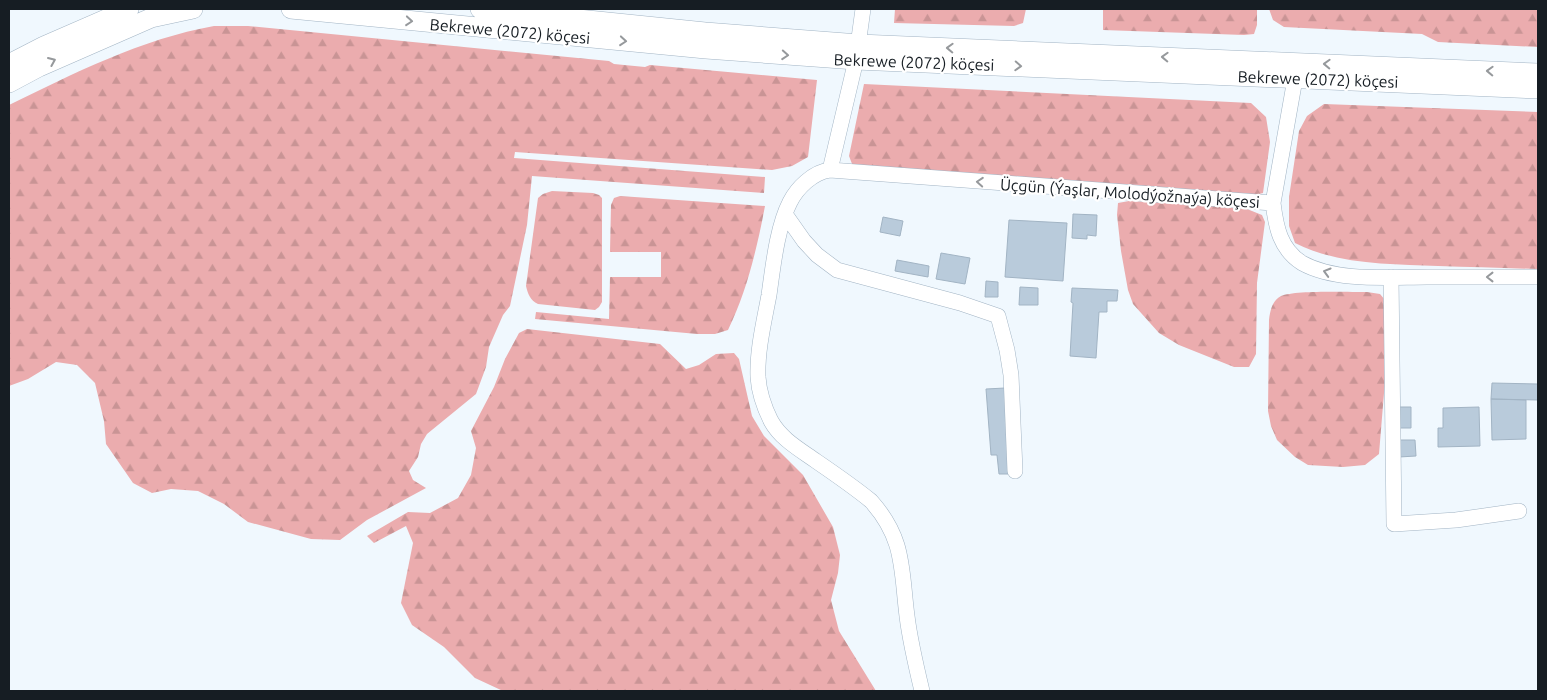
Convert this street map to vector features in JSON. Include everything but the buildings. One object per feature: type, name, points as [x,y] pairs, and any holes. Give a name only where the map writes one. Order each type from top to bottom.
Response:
[{"type":"main road","points":[[9,64],[44,46],[129,9]]},
{"type":"main road","points":[[9,83],[39,67],[151,18],[193,9]]},
{"type":"main road","name":"Bekrewe (2072) köçesi","points":[[291,9],[372,13],[706,49],[1538,73]]},
{"type":"main road","name":"Bekrewe (2072) köçesi","points":[[480,9],[563,13],[857,52],[1295,78],[1538,89]]},
{"type":"street","points":[[864,9],[857,52],[830,170],[823,171],[809,179],[790,200],[784,214],[760,346],[758,378],[765,408],[780,434],[872,501],[883,514],[891,528],[901,555],[910,636],[922,691]]},
{"type":"street","points":[[1273,203],[1295,78]]},
{"type":"street","name":"Üçgün (Ýaşlar, Molodýožnaýa) köçesi","points":[[830,170],[1273,203],[1279,236],[1285,247],[1302,262],[1335,274],[1391,277],[1538,277]]},
{"type":"street","points":[[784,214],[804,241],[837,270],[960,303],[998,316],[1011,375],[1015,471]]},
{"type":"street","points":[[1391,277],[1394,524],[1456,520],[1520,511]]},
{"type":"green space","points":[[895,9],[1026,9],[1023,23],[1014,26],[894,23]]},
{"type":"green space","points":[[1103,9],[1257,9],[1257,25],[1254,34],[1244,35],[1103,30]]},
{"type":"green space","points":[[1269,9],[1538,9],[1538,47],[1438,42],[1422,34],[1284,27],[1273,20]]},
{"type":"green space","points":[[214,26],[248,26],[609,61],[614,64],[645,67],[650,65],[817,80],[808,157],[792,166],[772,170],[515,152],[514,158],[765,177],[764,193],[532,176],[527,225],[510,306],[503,315],[489,347],[486,367],[476,394],[427,434],[421,444],[418,457],[409,471],[413,480],[426,488],[367,520],[340,540],[311,539],[248,522],[224,504],[198,491],[171,489],[152,493],[133,483],[106,444],[104,421],[95,383],[77,365],[56,362],[28,379],[9,386],[9,105],[84,69],[134,48],[160,39]]},
{"type":"green space","points":[[864,84],[1251,103],[1266,117],[1270,142],[1263,193],[1255,195],[854,169],[849,156]]},
{"type":"green space","points":[[1324,104],[1538,112],[1538,269],[1402,265],[1365,262],[1329,256],[1295,243],[1289,226],[1289,197],[1299,131],[1307,116]]},
{"type":"green space","points":[[552,191],[593,193],[602,198],[602,302],[595,310],[538,304],[531,299],[528,292],[526,286],[538,198]]},
{"type":"green space","points":[[620,196],[765,206],[751,269],[741,300],[728,330],[715,334],[697,334],[535,319],[536,312],[609,319],[610,277],[661,277],[661,252],[610,252],[611,205],[614,198]]},
{"type":"green space","points":[[1129,201],[1247,209],[1262,215],[1265,222],[1257,283],[1256,354],[1249,367],[1234,367],[1179,345],[1159,333],[1133,304],[1128,290],[1117,215],[1118,203]]},
{"type":"green space","points":[[1367,292],[1380,294],[1385,300],[1385,381],[1379,454],[1365,465],[1343,467],[1308,465],[1295,457],[1277,440],[1271,426],[1268,411],[1269,320],[1271,310],[1278,298],[1288,294]]},
{"type":"green space","points":[[527,329],[660,344],[686,369],[699,365],[716,354],[734,353],[739,359],[752,416],[764,436],[803,475],[833,527],[840,555],[838,573],[831,600],[839,631],[876,691],[503,691],[475,678],[444,647],[412,625],[401,603],[413,543],[406,526],[374,543],[367,536],[408,512],[430,513],[458,498],[471,475],[476,448],[471,431],[519,333]]}]
